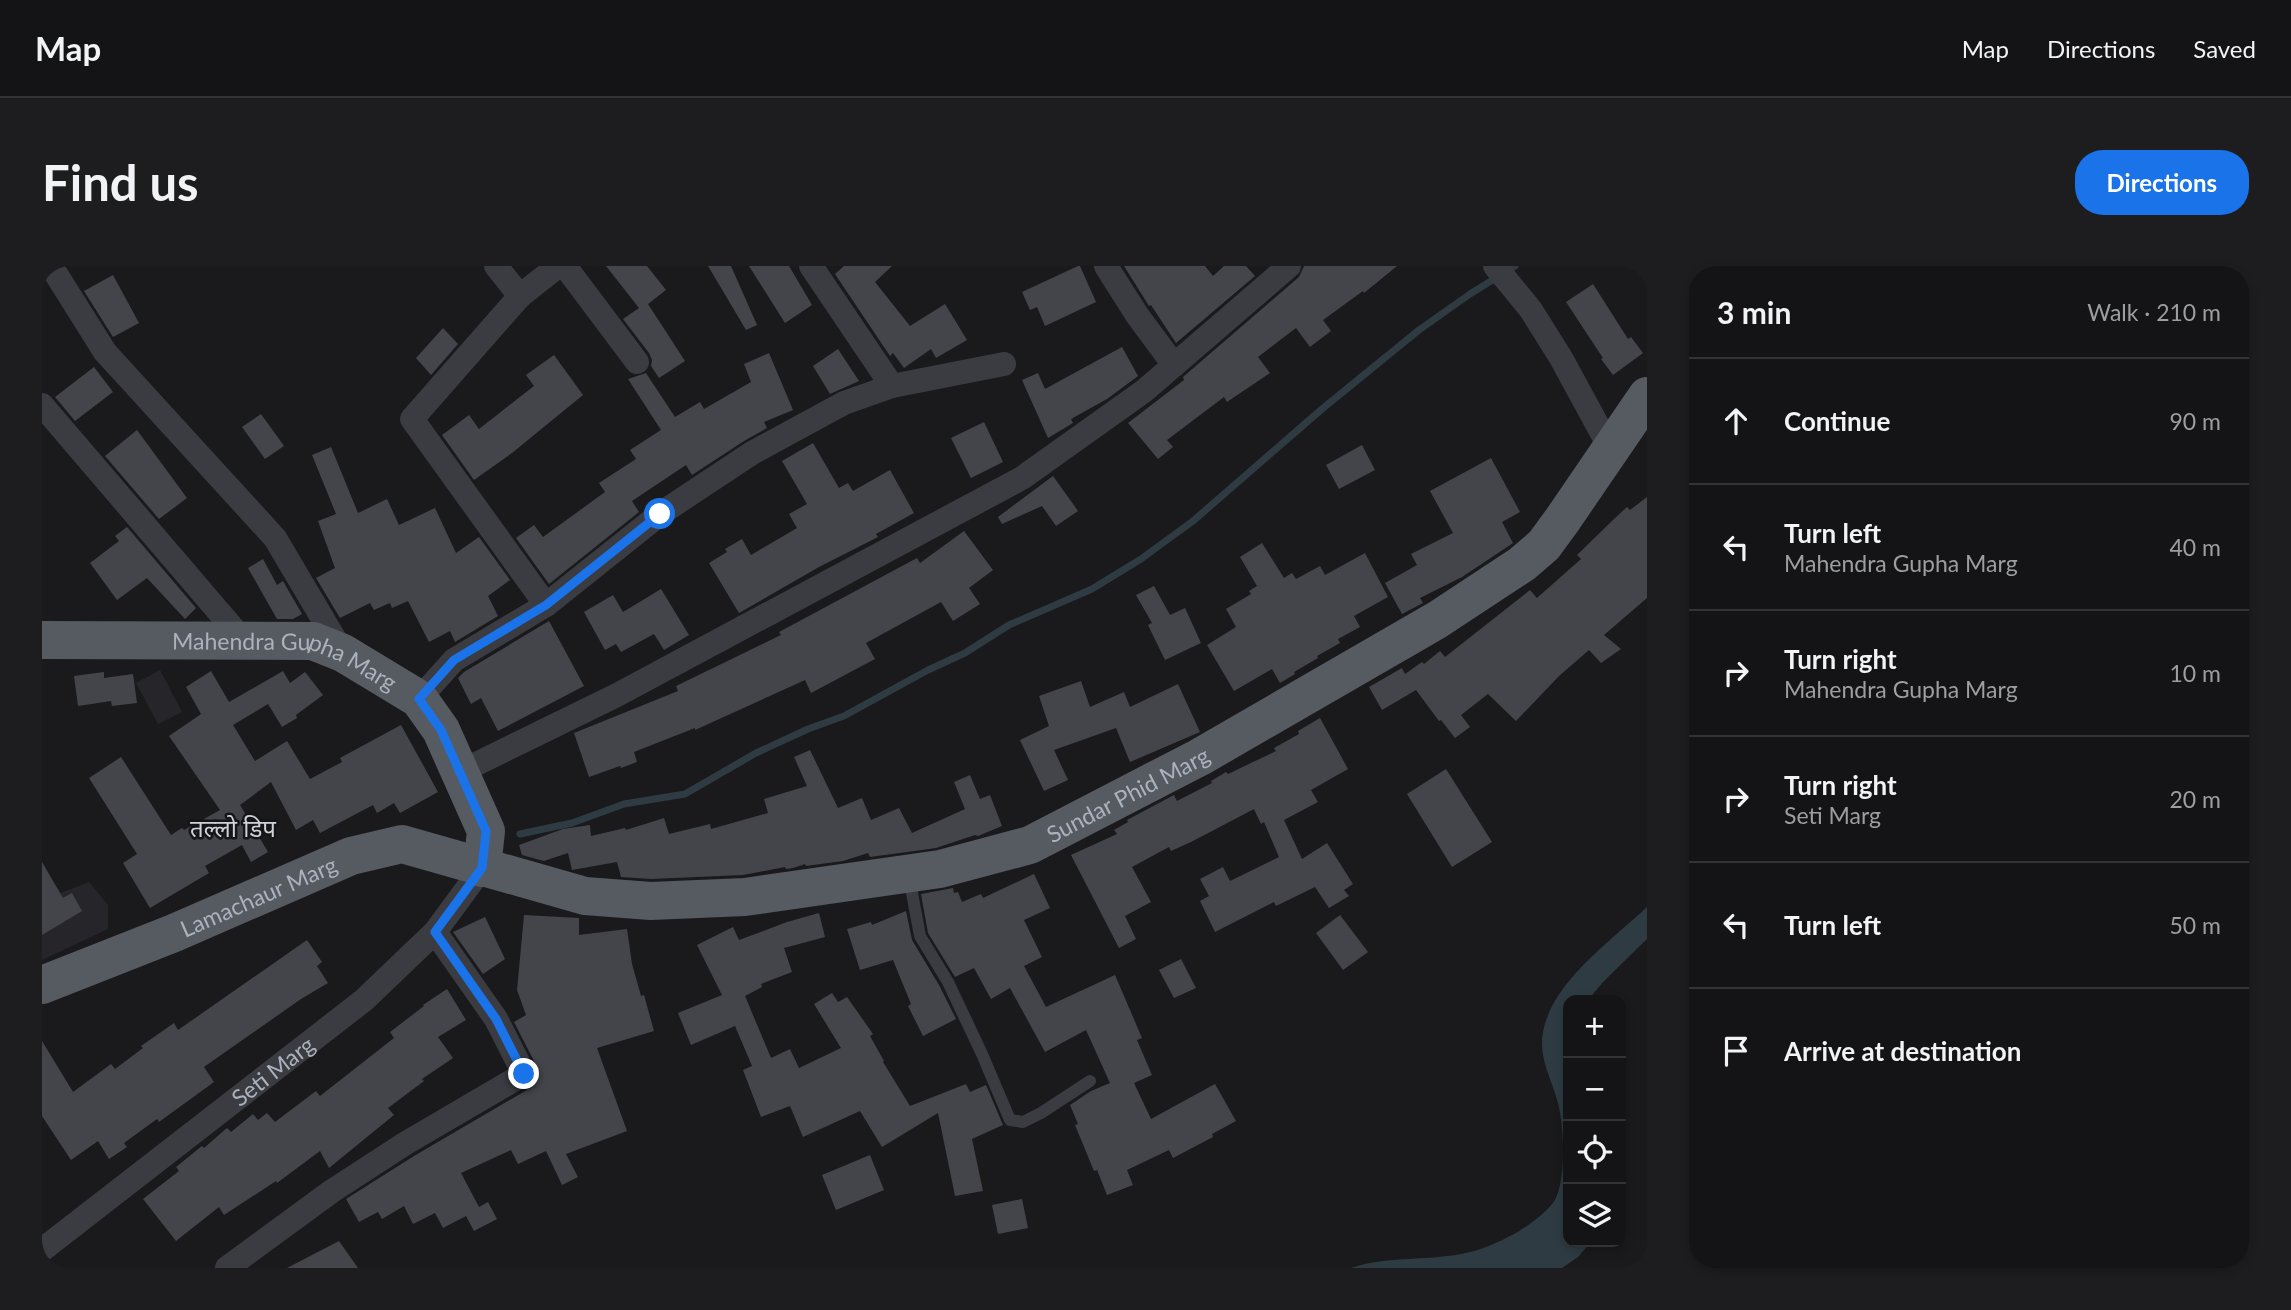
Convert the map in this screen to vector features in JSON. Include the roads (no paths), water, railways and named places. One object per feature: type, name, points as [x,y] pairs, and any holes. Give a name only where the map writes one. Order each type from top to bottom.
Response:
[{"type":"main road","name":"Sundar Phid Marg","points":[[482,868],[585,896],[651,901],[745,897],[940,869],[1030,845],[1200,757],[1437,620],[1522,564],[1544,545],[1590,483],[1610,448],[1647,396]]},
{"type":"main road","name":"Mahendra Gupha Marg","points":[[42,640],[313,641],[343,653],[419,699],[441,730],[486,831],[482,868]]},
{"type":"main road","name":"Lamachaur Marg","points":[[42,985],[174,933],[351,856],[402,844],[482,868]]},
{"type":"street","points":[[51,266],[105,352],[275,538],[343,653]]},
{"type":"street","points":[[496,266],[520,296]]},
{"type":"street","points":[[546,605],[412,419],[520,296],[558,266]]},
{"type":"street","points":[[565,266],[637,362]]},
{"type":"street","points":[[811,266],[892,386]]},
{"type":"street","points":[[1106,266],[1137,315],[1174,365]]},
{"type":"street","points":[[460,772],[629,689],[1022,478],[1144,391],[1289,266]]},
{"type":"street","points":[[1495,266],[1531,310],[1561,358],[1610,448]]},
{"type":"street","points":[[419,699],[454,660],[546,605],[660,514],[751,453],[844,403],[892,386],[1004,364]]},
{"type":"street","points":[[42,405],[243,640]]},
{"type":"street","name":"Seti Marg","points":[[42,1250],[365,1000],[435,932],[482,868]]},
{"type":"street","points":[[227,1268],[332,1191],[406,1143],[524,1074],[496,1019],[435,932]]},
{"type":"lane","points":[[908,873],[920,936],[948,982],[1010,1120],[1023,1122],[1090,1081]]},
{"type":"waterway","points":[[520,834],[572,823],[624,804],[685,794],[756,753],[844,716],[965,653],[1009,625],[1092,589],[1141,559],[1193,521],[1322,409],[1419,330],[1515,266]]},
{"type":"district","name":"तल्लो डिप","points":[[233,827]]}]
